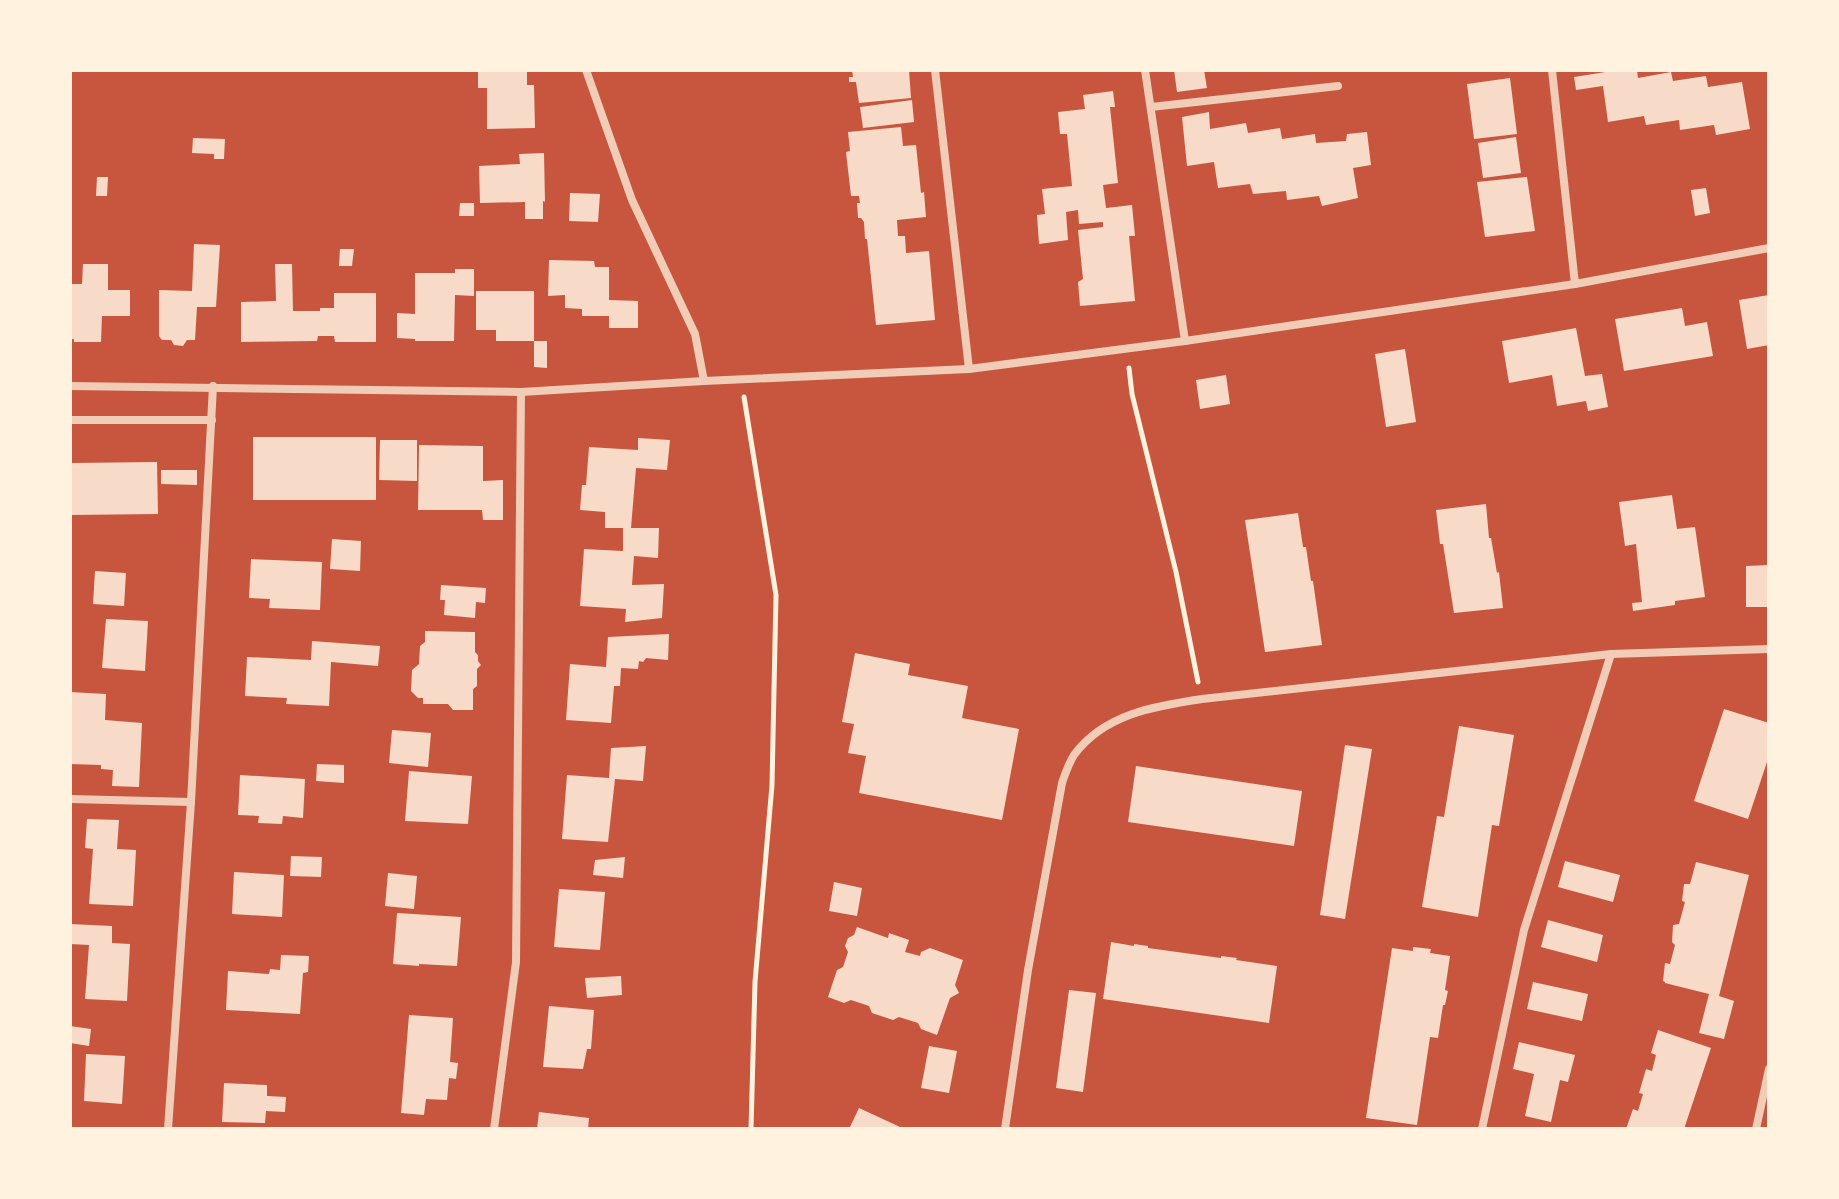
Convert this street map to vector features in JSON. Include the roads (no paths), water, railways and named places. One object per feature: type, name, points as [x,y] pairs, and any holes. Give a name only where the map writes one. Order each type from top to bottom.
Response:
[{"type":"street","points":[[586,70],[632,200],[695,334],[704,381]]},
{"type":"street","points":[[935,70],[969,369]]},
{"type":"street","points":[[1145,70],[1185,341]]},
{"type":"street","points":[[1552,70],[1575,284]]},
{"type":"street","points":[[1151,107],[1338,86]]},
{"type":"street","points":[[70,386],[521,392],[969,369],[1575,284],[1769,248]]},
{"type":"street","points":[[168,1129],[191,802],[213,386]]},
{"type":"street","points":[[494,1129],[516,962],[521,392]]},
{"type":"street","points":[[70,420],[212,420]]},
{"type":"street","points":[[1005,1129],[1028,970],[1062,783],[1072,758],[1089,738],[1114,721],[1144,710],[1202,699],[1611,654],[1769,649]]},
{"type":"street","points":[[1482,1129],[1524,930],[1611,654]]},
{"type":"street","points":[[70,799],[191,802]]},
{"type":"street","points":[[1756,1129],[1769,1069]]}]
